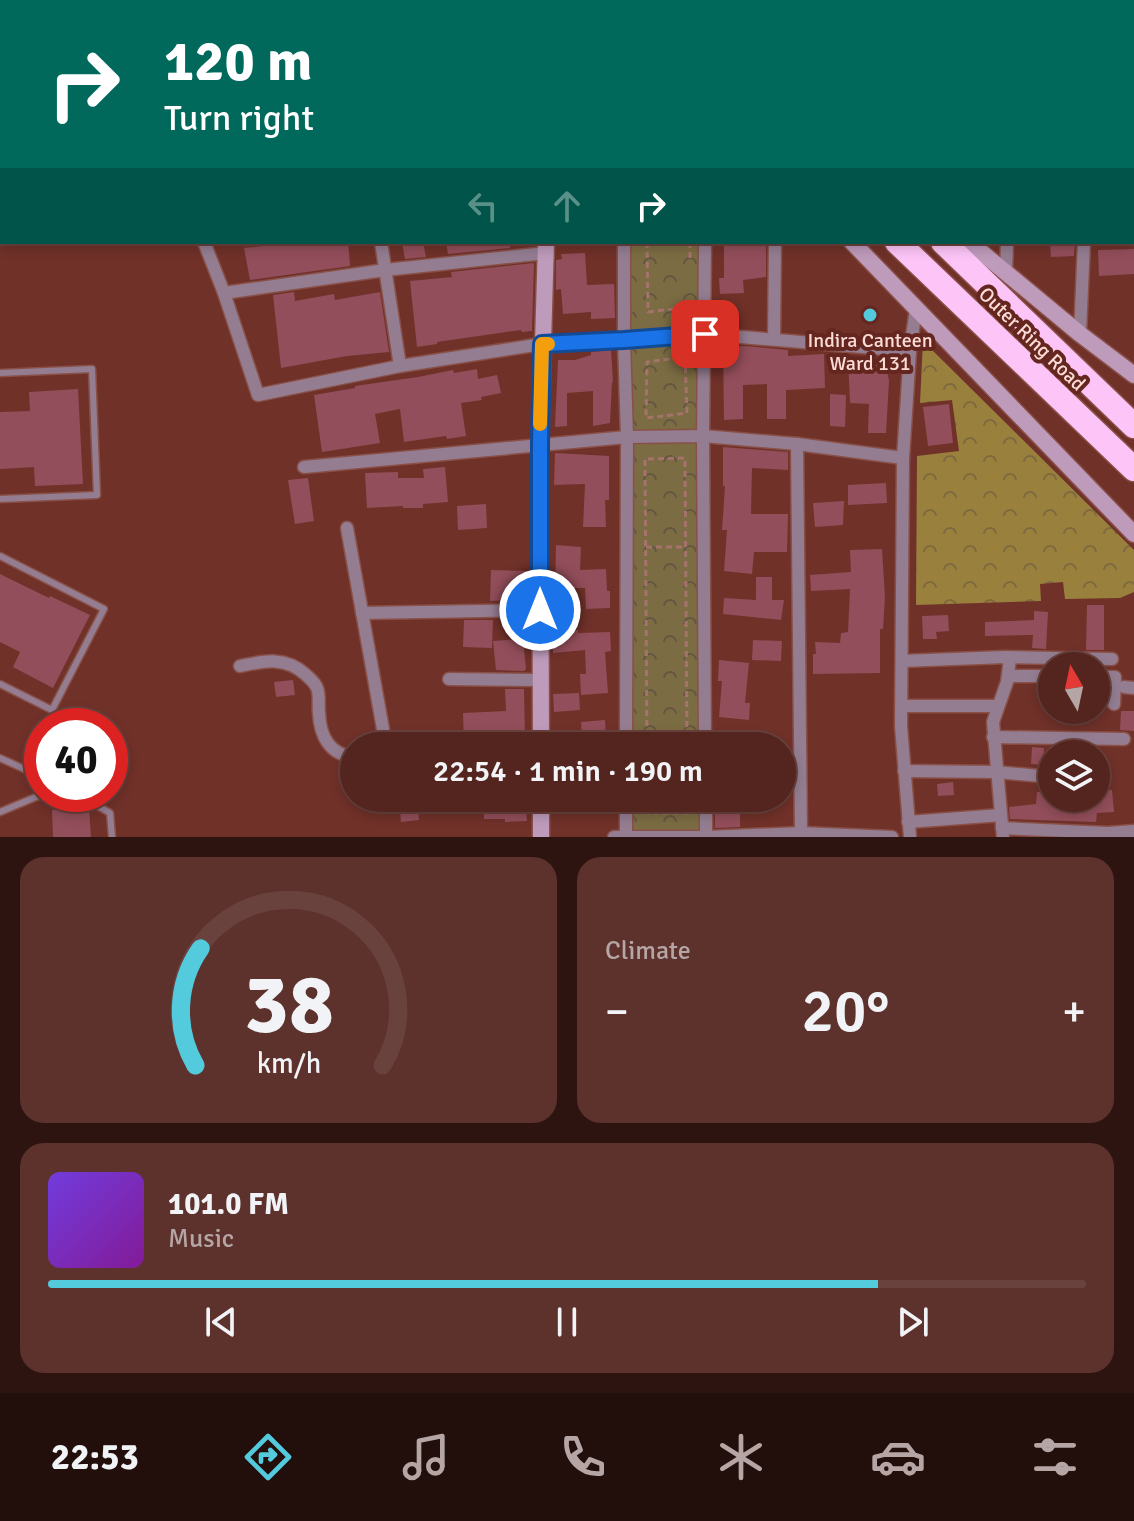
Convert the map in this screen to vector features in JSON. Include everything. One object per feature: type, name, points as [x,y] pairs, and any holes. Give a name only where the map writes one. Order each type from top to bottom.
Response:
[{"type":"highway","name":"Outer Ring Road","points":[[899,244],[1134,469]]},
{"type":"highway","name":"Outer Ring Road","points":[[945,244],[1134,426]]},
{"type":"street","points":[[205,244],[258,395],[400,366],[542,344],[705,334],[910,351]]},
{"type":"street","points":[[381,244],[400,366]]},
{"type":"street","points":[[624,244],[626,732]]},
{"type":"street","points":[[705,244],[705,732]]},
{"type":"street","points":[[774,339],[775,244]]},
{"type":"street","points":[[854,244],[1134,534]]},
{"type":"street","points":[[971,244],[1134,375]]},
{"type":"street","points":[[1006,273],[1007,244]]},
{"type":"street","points":[[1080,334],[1084,244]]},
{"type":"street","points":[[224,293],[546,248],[540,444],[541,732]]},
{"type":"street","points":[[910,837],[901,706],[903,458],[916,308]]},
{"type":"street","points":[[304,467],[627,437],[703,436],[903,458]]},
{"type":"street","points":[[797,444],[801,833]]},
{"type":"street","points":[[347,528],[383,732]]},
{"type":"street","points":[[362,613],[540,610]]},
{"type":"street","points":[[1002,827],[993,722],[1008,676],[1010,658]]},
{"type":"street","points":[[902,661],[1112,659]]},
{"type":"street","points":[[240,666],[267,660],[286,662],[299,668],[318,690],[323,737],[340,754]]},
{"type":"street","points":[[1008,676],[1038,676]]},
{"type":"street","points":[[1110,677],[1115,677],[1114,704]]},
{"type":"street","points":[[449,679],[541,680]]},
{"type":"street","points":[[901,706],[998,706]]},
{"type":"street","points":[[993,737],[1124,739]]},
{"type":"street","points":[[904,771],[1038,776]]},
{"type":"street","points":[[541,812],[541,837]]},
{"type":"street","points":[[626,812],[626,837]]},
{"type":"street","points":[[706,812],[706,837]]},
{"type":"street","points":[[908,822],[1108,835],[1134,831]]},
{"type":"street","points":[[614,837],[801,833],[892,837]]},
{"type":"lane","points":[[0,373],[92,369],[97,495],[0,499]]},
{"type":"lane","points":[[0,556],[104,609],[52,710],[0,684]]},
{"type":"lane","points":[[0,758],[24,769]]},
{"type":"lane","points":[[0,812],[24,802]]},
{"type":"lane","points":[[108,812],[112,837]]},
{"type":"path","points":[[647,244],[648,312],[690,307],[690,294]]},
{"type":"path","points":[[690,244],[690,268]]},
{"type":"path","points":[[685,357],[687,413],[646,418],[647,362],[685,357]]},
{"type":"path","points":[[647,732],[645,459],[685,458],[687,732]]},
{"type":"path","points":[[646,547],[686,547]]},
{"type":"path","points":[[648,812],[688,812]]},
{"type":"green space","points":[[624,244],[705,244],[705,732],[626,732]]},
{"type":"green space","points":[[923,341],[1134,550],[1134,592],[1120,598],[1065,599],[1063,582],[1040,584],[1041,601],[916,605],[917,456],[959,451],[952,400],[920,403]]},
{"type":"green space","points":[[626,812],[706,812],[706,837],[626,837]]},
{"type":"building","points":[[280,244],[348,244],[350,266],[250,280],[244,248]]},
{"type":"building","points":[[402,244],[423,244],[426,257],[405,259]]},
{"type":"building","points":[[446,244],[509,244],[510,248],[448,254]]},
{"type":"building","points":[[724,244],[766,244],[766,277],[743,280],[744,293],[720,294],[719,278],[724,278]]},
{"type":"building","points":[[1050,244],[1075,244],[1074,256],[1051,257]]},
{"type":"building","points":[[1134,249],[1134,274],[1099,276],[1098,250]]},
{"type":"building","points":[[585,253],[587,285],[614,284],[615,318],[591,319],[591,312],[563,314],[561,289],[556,290],[556,260],[562,259],[561,254]]},
{"type":"building","points":[[534,263],[532,331],[521,330],[417,347],[410,281],[452,277],[451,272]]},
{"type":"building","points":[[294,292],[295,301],[334,294],[335,300],[380,292],[389,352],[281,368],[273,295]]},
{"type":"building","points":[[723,347],[788,350],[788,356],[824,354],[825,388],[786,390],[786,419],[767,419],[767,384],[743,385],[743,419],[724,420]]},
{"type":"building","points":[[611,350],[613,382],[610,423],[593,426],[593,391],[567,393],[567,426],[555,427],[558,360],[575,360],[591,355],[591,352]]},
{"type":"building","points":[[864,356],[865,360],[885,359],[889,381],[886,433],[868,433],[869,404],[850,403],[848,358]]},
{"type":"building","points":[[477,369],[478,379],[497,375],[501,393],[461,403],[466,436],[404,442],[400,409],[375,414],[380,443],[322,452],[314,395],[453,370],[454,373]]},
{"type":"building","points":[[78,389],[83,484],[35,486],[34,467],[0,469],[0,412],[30,411],[29,392]]},
{"type":"building","points":[[830,394],[846,395],[845,427],[830,426]]},
{"type":"building","points":[[949,404],[953,443],[928,446],[923,407]]},
{"type":"building","points":[[723,447],[788,452],[788,470],[752,468],[751,514],[788,514],[787,552],[754,552],[752,574],[724,571],[727,530],[722,530],[725,486]]},
{"type":"building","points":[[555,453],[609,456],[606,527],[583,527],[585,484],[554,485]]},
{"type":"building","points":[[445,467],[448,502],[423,504],[423,508],[367,508],[365,473],[398,472],[398,478],[424,478],[423,469]]},
{"type":"building","points":[[308,478],[314,521],[295,524],[288,480]]},
{"type":"building","points":[[886,483],[887,503],[848,505],[848,485]]},
{"type":"building","points":[[844,501],[843,525],[815,527],[813,503]]},
{"type":"building","points":[[486,504],[487,528],[458,530],[457,506]]},
{"type":"building","points":[[556,545],[581,547],[580,570],[606,569],[610,608],[586,609],[585,588],[555,588]]},
{"type":"building","points":[[882,549],[885,597],[883,629],[880,629],[880,673],[813,674],[815,642],[840,643],[841,633],[848,632],[850,589],[811,591],[810,575],[851,572],[850,550]]},
{"type":"building","points":[[491,570],[528,571],[529,599],[490,601]]},
{"type":"building","points":[[0,574],[90,615],[53,688],[13,667],[20,652],[0,642]]},
{"type":"building","points":[[756,577],[772,577],[772,600],[784,600],[781,620],[723,614],[724,598],[756,600]]},
{"type":"building","points":[[1087,605],[1104,605],[1104,650],[1086,650]]},
{"type":"building","points":[[1034,611],[1048,612],[1046,649],[1032,648],[1033,635],[985,636],[985,622],[1034,620]]},
{"type":"building","points":[[948,615],[949,631],[936,632],[937,639],[923,639],[922,616]]},
{"type":"building","points":[[464,620],[493,620],[492,648],[463,647]]},
{"type":"building","points":[[578,630],[578,633],[610,632],[611,651],[605,652],[608,693],[581,695],[580,674],[586,674],[585,650],[553,653],[552,632]]},
{"type":"building","points":[[523,639],[526,669],[496,670],[493,641]]},
{"type":"building","points":[[753,640],[782,641],[781,661],[752,660]]},
{"type":"building","points":[[719,660],[749,663],[745,703],[750,703],[749,720],[719,717],[722,681],[718,681]]},
{"type":"building","points":[[293,680],[295,695],[276,697],[274,682]]},
{"type":"building","points":[[505,689],[524,689],[525,732],[464,732],[463,713],[506,711]]},
{"type":"building","points":[[579,693],[580,710],[554,712],[553,694]]},
{"type":"building","points":[[1121,711],[1134,711],[1134,731],[1120,730]]},
{"type":"building","points":[[605,720],[606,732],[582,732],[581,722]]},
{"type":"building","points":[[1032,747],[1038,748],[1038,765],[1031,764]]},
{"type":"building","points":[[953,782],[954,795],[938,796],[937,784]]},
{"type":"building","points":[[1112,790],[1114,812],[1097,813],[1096,822],[1010,819],[1009,807],[1036,804],[1037,792],[1038,812],[1110,812]]},
{"type":"building","points":[[52,812],[89,812],[91,837],[53,837]]},
{"type":"building","points":[[400,812],[418,812],[419,820],[401,822]]},
{"type":"building","points":[[484,812],[526,812],[527,821],[505,822],[505,819],[484,819]]},
{"type":"building","points":[[715,812],[740,812],[740,827],[715,828]]},
{"type":"slow traffic","points":[[540,424],[542,344],[548,344]]},
{"type":"place","name":"Indira Canteen Ward 131","points":[[870,315]]},
{"type":"route","points":[[540,610],[542,344],[705,334]]}]
